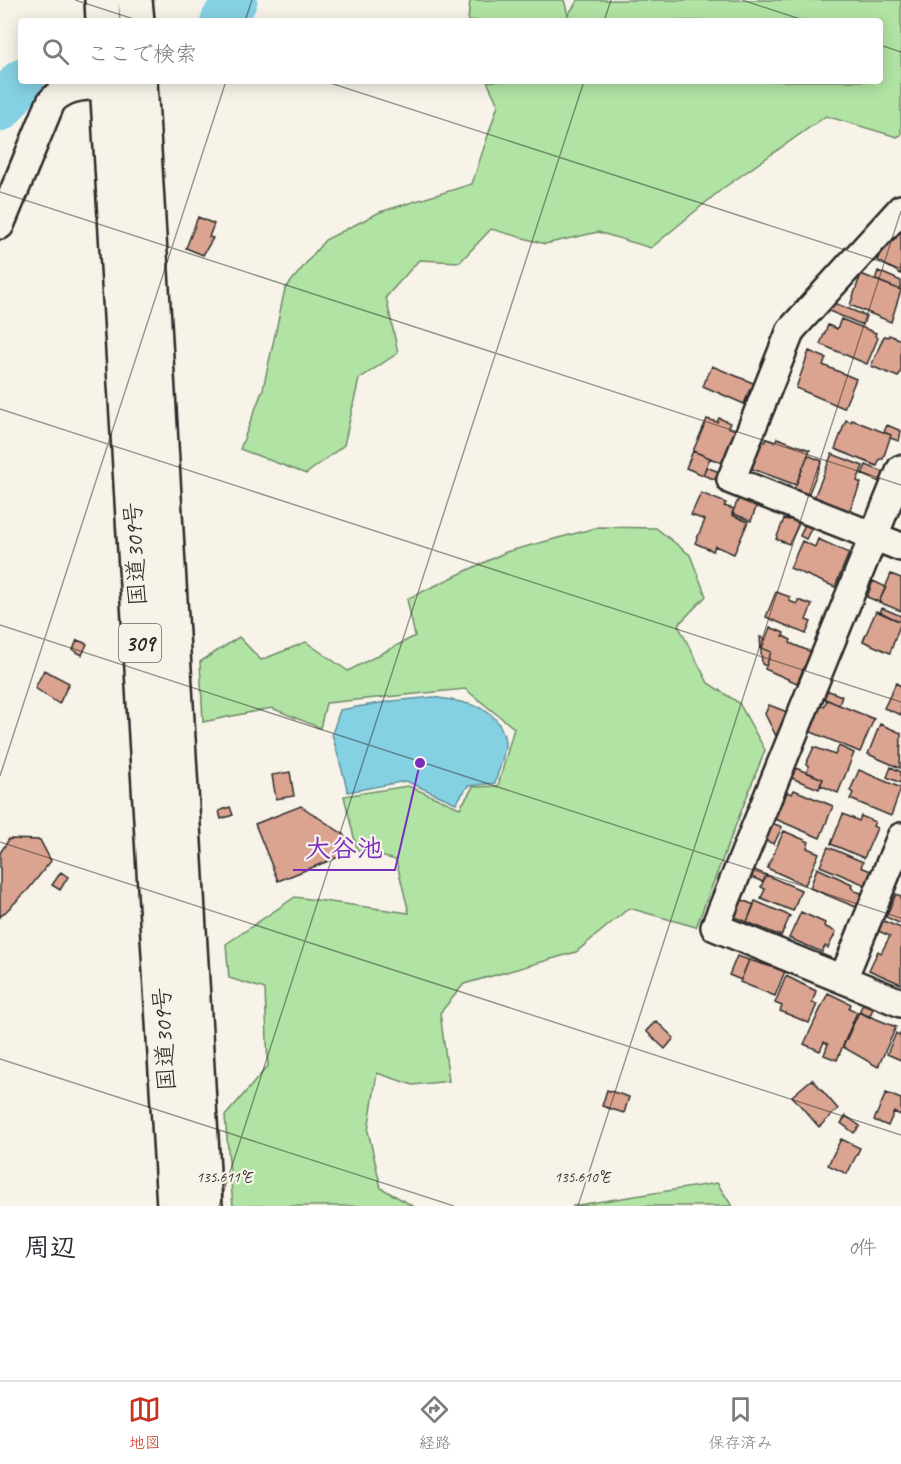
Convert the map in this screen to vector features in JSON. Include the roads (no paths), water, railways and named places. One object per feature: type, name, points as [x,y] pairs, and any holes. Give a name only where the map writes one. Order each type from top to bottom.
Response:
[{"type":"highway","points":[[102,0],[103,18]]},
{"type":"highway","points":[[135,0],[137,18]]},
{"type":"highway","name":"国道309号","points":[[107,84],[174,1206]]},
{"type":"highway","name":"国道309号","points":[[140,84],[205,1206]]},
{"type":"street","points":[[0,225],[51,102],[67,89],[100,84]]},
{"type":"street","points":[[901,210],[791,330],[731,480],[901,547]]},
{"type":"street","points":[[901,469],[715,927],[901,1003]]},
{"type":"street","points":[[843,979],[901,837]]},
{"type":"water","points":[[434,697],[479,708],[496,720],[502,729],[505,747],[495,783],[468,786],[456,803],[406,781],[348,792],[332,734],[340,710]]},
{"type":"waterway","points":[[225,18],[235,0]]},
{"type":"waterway","points":[[0,109],[20,84]]},
{"type":"place","name":"大谷池","points":[[420,763]]}]
